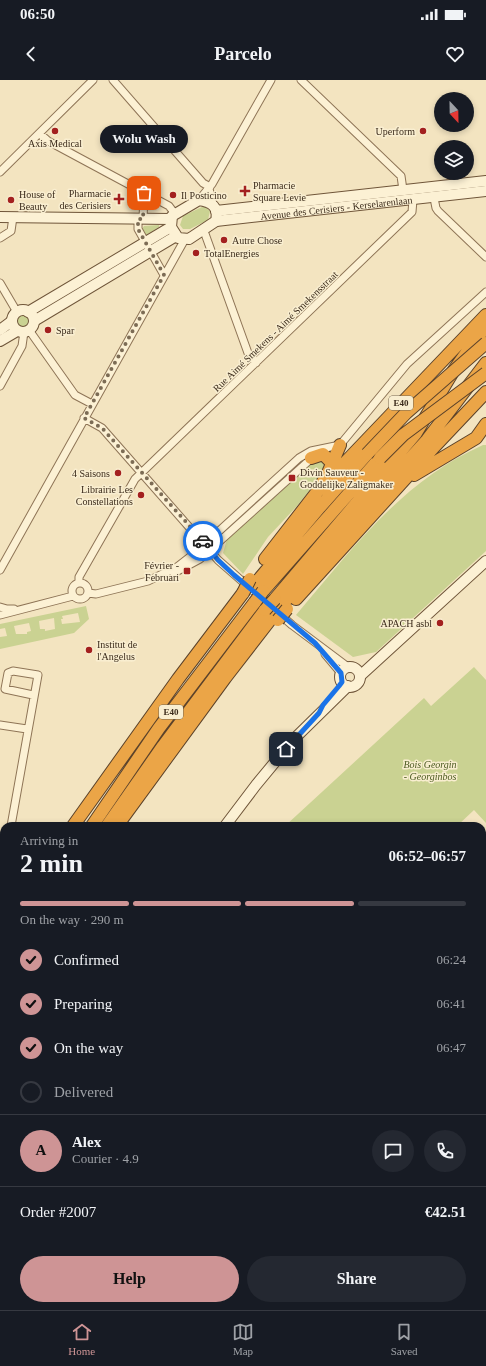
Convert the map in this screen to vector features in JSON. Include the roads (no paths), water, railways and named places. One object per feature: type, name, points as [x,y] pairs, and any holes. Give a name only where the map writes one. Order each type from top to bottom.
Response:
[{"type":"highway","name":"E40","points":[[95,822],[159,728],[255,602],[256,585],[317,492],[486,315]]},
{"type":"highway","name":"E40","points":[[120,822],[281,604],[416,433],[454,370],[486,326]]},
{"type":"highway","name":"E40","points":[[256,585],[320,507],[367,454],[406,413],[486,343]]},
{"type":"highway","name":"E40","points":[[110,822],[172,733],[332,544],[422,445],[486,363]]},
{"type":"highway","name":"E40","points":[[76,822],[178,679],[243,594],[256,585],[403,435],[486,373]]},
{"type":"highway","name":"E40","points":[[281,604],[400,484],[486,392]]},
{"type":"highway","points":[[400,484],[481,437],[486,424]]},
{"type":"highway","points":[[317,492],[340,445]]},
{"type":"highway","points":[[311,458],[323,454],[332,463]]},
{"type":"highway","name":"E40","points":[[80,822],[88,806]]},
{"type":"street","points":[[0,172],[93,80]]},
{"type":"street","points":[[0,330],[21,329],[33,326],[34,321],[150,252],[180,238],[204,230],[215,212],[210,188],[203,183],[113,80]]},
{"type":"street","points":[[28,312],[145,242],[199,200],[203,193],[210,188],[271,80]]},
{"type":"street","points":[[300,80],[401,176],[403,190]]},
{"type":"street","points":[[0,570],[164,275],[180,238],[172,220],[169,206],[48,141],[40,134]]},
{"type":"street","name":"Avenue des Cerisiers - Kerselarenlaan","points":[[215,212],[434,198],[486,182]]},
{"type":"street","name":"Avenue des Cerisiers - Kerselarenlaan","points":[[314,205],[403,190],[486,191]]},
{"type":"street","points":[[144,193],[138,229],[164,275]]},
{"type":"street","points":[[434,198],[438,211],[486,258]]},
{"type":"street","points":[[199,200],[208,201],[215,212]]},
{"type":"street","name":"Rue Aimé Smekens - Aimé Smekensstraat","points":[[78,583],[79,577],[135,479],[412,212],[413,200]]},
{"type":"street","points":[[0,217],[172,220]]},
{"type":"street","points":[[0,238],[12,231],[13,217]]},
{"type":"street","points":[[204,230],[248,353],[256,363]]},
{"type":"street","points":[[85,277],[91,287]]},
{"type":"street","points":[[0,282],[17,312]]},
{"type":"street","points":[[148,581],[177,567],[205,544],[299,458],[312,452],[340,445],[407,364],[486,292]]},
{"type":"street","points":[[34,321],[28,312],[23,310],[17,312],[13,316],[21,329],[75,395],[92,404]]},
{"type":"street","points":[[0,340],[21,329]]},
{"type":"street","points":[[0,386],[22,346],[21,329]]},
{"type":"street","points":[[84,418],[102,428],[234,575],[315,643],[349,676]]},
{"type":"street","points":[[88,593],[96,594],[148,581],[160,580],[200,559],[311,458],[322,450]]},
{"type":"street","points":[[228,822],[270,767],[319,713],[327,709],[349,676],[390,650],[393,645],[486,561]]},
{"type":"street","points":[[0,615],[73,596],[80,599],[85,598],[88,593],[87,586],[78,583],[74,585],[71,589],[73,596]]},
{"type":"street","points":[[0,607],[7,610],[20,610]]},
{"type":"street","points":[[12,822],[33,695],[38,675],[13,671],[8,674],[5,690],[33,695]]},
{"type":"street","points":[[0,725],[27,729]]},
{"type":"place","name":"Axis Medical","points":[[55,131]]},
{"type":"place","name":"Uperform","points":[[423,131]]},
{"type":"place","name":"Pharmacie Square Levie","points":[[245,191]]},
{"type":"place","name":"Wolu Wash","points":[[144,193]]},
{"type":"place","name":"Il Posticino","points":[[173,195]]},
{"type":"place","name":"Pharmacie des Cerisiers","points":[[119,199]]},
{"type":"place","name":"House of Beauty","points":[[11,200]]},
{"type":"place","name":"Autre Chose","points":[[224,240]]},
{"type":"place","name":"TotalEnergies","points":[[196,253]]},
{"type":"place","name":"Spar","points":[[48,330]]},
{"type":"place","name":"4 Saisons","points":[[118,473]]},
{"type":"place","name":"Divin Sauveur - Goddelijke Zaligmaker","points":[[292,478]]},
{"type":"place","name":"Librairie Les Constellations","points":[[141,495]]},
{"type":"place","name":"Février - Februari","points":[[187,571]]},
{"type":"place","name":"APACH asbl","points":[[440,623]]},
{"type":"place","name":"Institut de l'Angelus","points":[[89,650]]},
{"type":"park label","name":"Bois Georgin - Georginbos","points":[[430,770]]}]
